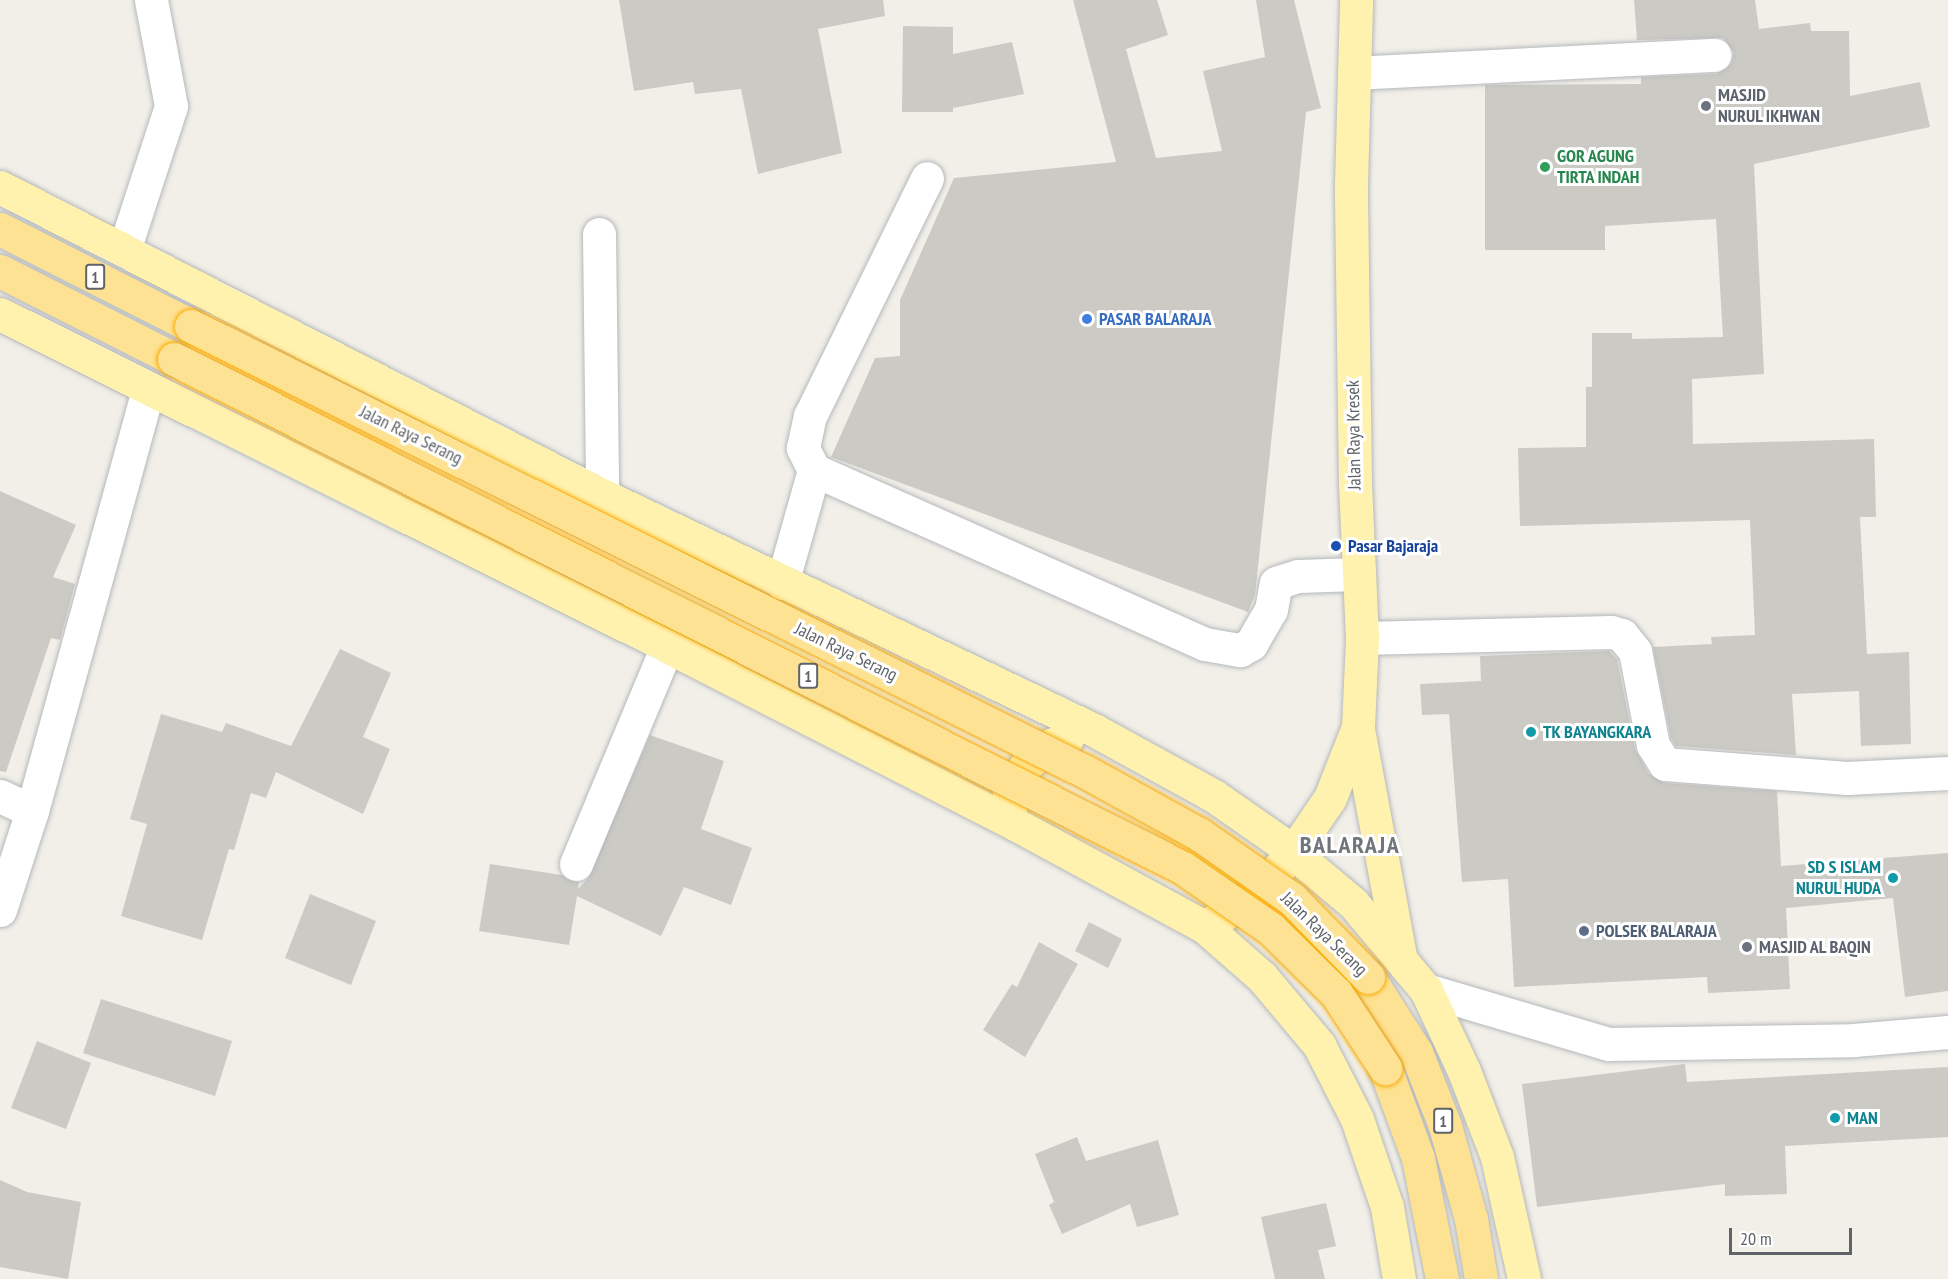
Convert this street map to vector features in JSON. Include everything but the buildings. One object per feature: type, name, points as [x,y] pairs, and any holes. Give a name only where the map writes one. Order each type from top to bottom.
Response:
[{"type":"highway","name":"Jalan Raya Serang","points":[[0,229],[1086,772],[1199,834],[1292,899],[1368,977],[1416,1052],[1445,1126],[1471,1219],[1481,1279]]},
{"type":"highway","name":"Jalan Raya Serang","points":[[0,271],[1063,804],[1183,868],[1271,929],[1336,993],[1384,1068],[1418,1158],[1442,1279]]},
{"type":"main road","name":"Jalan Raya Kresek","points":[[1205,927],[1257,892],[1293,852],[1330,798],[1358,727],[1362,638],[1358,574],[1351,184],[1356,0]]},
{"type":"main road","points":[[0,187],[602,495],[782,583],[1094,730],[1214,796],[1293,852],[1353,903],[1400,955],[1426,990],[1464,1071],[1497,1157],[1524,1279]]},
{"type":"main road","points":[[0,314],[148,390],[667,646],[1015,824],[1205,927],[1262,977],[1319,1045],[1357,1119],[1387,1207],[1399,1279]]},
{"type":"main road","points":[[285,456],[268,417],[269,399],[283,371],[315,348]]},
{"type":"main road","points":[[1358,727],[1400,955]]},
{"type":"main road","points":[[1015,824],[1007,801],[1009,790],[1026,765],[1051,745],[1094,730]]},
{"type":"street","points":[[124,250],[171,106],[151,0]]},
{"type":"street","points":[[1354,73],[1715,55]]},
{"type":"street","points":[[927,178],[810,416],[803,448],[814,470],[1205,644],[1240,650],[1251,644],[1271,610],[1276,583],[1298,576],[1358,574]]},
{"type":"street","points":[[599,234],[602,495]]},
{"type":"street","points":[[0,910],[32,811],[148,390]]},
{"type":"street","points":[[782,583],[814,470]]},
{"type":"street","points":[[1362,638],[1611,632],[1622,635],[1635,651],[1653,744],[1665,764],[1847,778],[1948,773]]},
{"type":"street","points":[[576,864],[667,646]]},
{"type":"street","points":[[0,796],[32,811]]},
{"type":"street","points":[[1426,990],[1608,1044],[1854,1040],[1948,1032]]},
{"type":"place","name":"MASJID NURUL IKHWAN","points":[[1706,106]]},
{"type":"place","name":"GOR AGUNG TIRTA INDAH","points":[[1545,167]]},
{"type":"place","name":"PASAR BALARAJA","points":[[1087,319]]},
{"type":"place","name":"Pasar Bajaraja","points":[[1336,546]]},
{"type":"place","name":"TK BAYANGKARA","points":[[1531,732]]},
{"type":"place","name":"SD S ISLAM NURUL HUDA","points":[[1893,878]]},
{"type":"place","name":"POLSEK BALARAJA","points":[[1584,931]]},
{"type":"place","name":"MASJID AL BAQIN","points":[[1747,947]]},
{"type":"place","name":"MAN","points":[[1835,1118]]},
{"type":"district","name":"BALARAJA","points":[[1350,845]]}]
